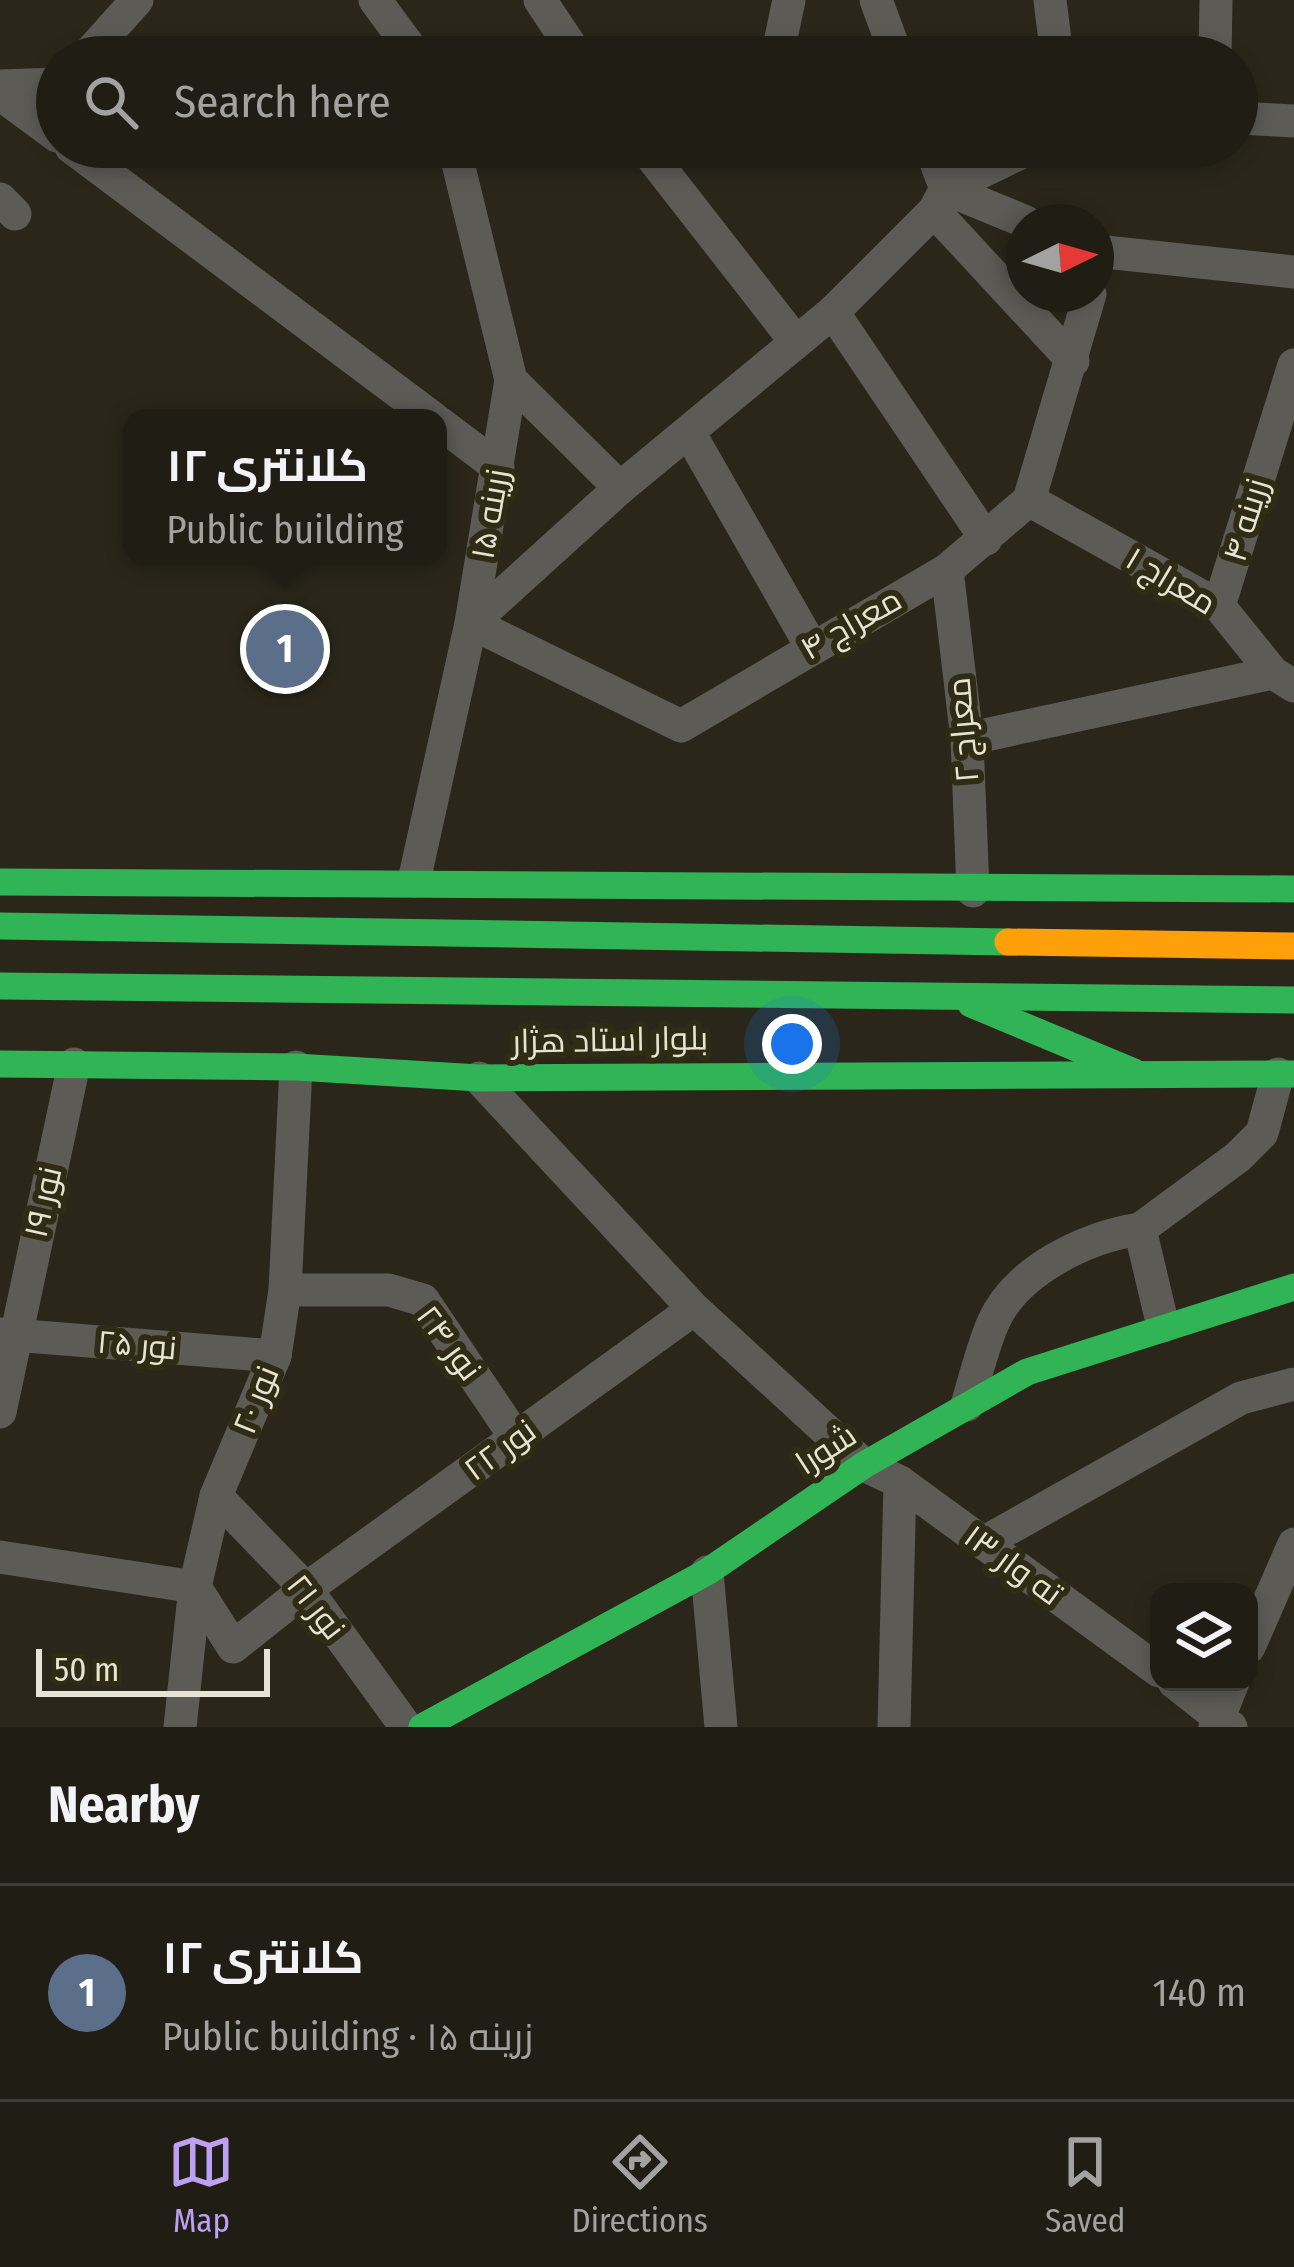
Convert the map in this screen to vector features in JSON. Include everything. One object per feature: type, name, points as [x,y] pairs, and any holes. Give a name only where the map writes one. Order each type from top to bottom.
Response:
[{"type":"main road","points":[[0,882],[1294,890]]},
{"type":"main road","points":[[0,926],[1294,946]]},
{"type":"main road","name":"بلوار استاد هژار","points":[[0,986],[1294,1000]]},
{"type":"main road","points":[[949,994],[1134,1072]]},
{"type":"main road","name":"بلوار استاد هژار","points":[[0,1064],[296,1067],[479,1078],[1286,1074]]},
{"type":"main road","name":"شورا","points":[[422,1727],[707,1572],[864,1465],[1027,1372],[1294,1287]]},
{"type":"street","points":[[104,36],[136,0]]},
{"type":"street","points":[[540,0],[564,36]]},
{"type":"street","points":[[781,36],[789,0]]},
{"type":"street","points":[[876,0],[889,36]]},
{"type":"street","points":[[1050,0],[1054,36]]},
{"type":"street","points":[[1215,36],[1216,0]]},
{"type":"street","points":[[376,1],[402,36]]},
{"type":"street","points":[[0,90],[36,86]]},
{"type":"street","points":[[0,90],[36,119]]},
{"type":"street","points":[[1258,119],[1294,121]]},
{"type":"street","points":[[99,168],[420,409]]},
{"type":"street","name":"زرینه ۱۵","points":[[414,881],[471,623],[512,380],[459,168]]},
{"type":"street","points":[[660,168],[796,342]]},
{"type":"street","points":[[934,168],[940,200],[1073,361]]},
{"type":"street","points":[[471,623],[620,488],[833,312],[940,200],[997,168]]},
{"type":"street","points":[[940,200],[1006,217]]},
{"type":"street","points":[[1114,259],[1294,272]]},
{"type":"street","points":[[833,312],[986,539]]},
{"type":"street","points":[[1029,500],[1085,312]]},
{"type":"street","name":"زرینه ۴","points":[[1219,606],[1294,365]]},
{"type":"street","points":[[512,380],[620,488]]},
{"type":"street","points":[[447,429],[498,467]]},
{"type":"street","points":[[690,434],[812,646]]},
{"type":"street","name":"معراج ۴","points":[[471,623],[681,726],[947,570],[1029,500]]},
{"type":"street","name":"معراج ۱","points":[[1029,500],[1219,606],[1283,679]]},
{"type":"street","name":"معراج ۲","points":[[947,570],[967,739],[973,891]]},
{"type":"street","points":[[967,739],[1283,679]]},
{"type":"street","name":"نور ۱۹","points":[[0,1412],[7,1335],[74,1064]]},
{"type":"street","name":"نور ۲۰","points":[[180,1727],[195,1587],[216,1496],[275,1356],[285,1290],[296,1067]]},
{"type":"street","points":[[967,1405],[994,1319],[1015,1292],[1082,1245],[1140,1229],[1238,1157],[1262,1132],[1286,1074]]},
{"type":"street","name":"ته وار ۱۳","points":[[479,1078],[694,1310],[864,1465],[900,1483],[1150,1664]]},
{"type":"street","points":[[1140,1229],[1162,1326]]},
{"type":"street","name":"نور ۲۴","points":[[285,1290],[389,1290],[423,1300],[516,1438]]},
{"type":"street","name":"نور ۲۲","points":[[195,1587],[233,1647],[306,1589],[694,1310]]},
{"type":"street","name":"نور ۲۵","points":[[7,1335],[275,1356]]},
{"type":"street","points":[[983,1543],[1241,1398],[1294,1384]]},
{"type":"street","points":[[894,1727],[900,1483]]},
{"type":"street","name":"نور ۲۱","points":[[216,1496],[306,1589],[406,1727]]},
{"type":"street","points":[[1258,1626],[1294,1544]]},
{"type":"street","points":[[0,1557],[195,1587]]},
{"type":"street","points":[[707,1572],[721,1727]]},
{"type":"street","points":[[1185,1691],[1222,1723],[1231,1691]]},
{"type":"traffic: fast","points":[[0,882],[1294,889]]},
{"type":"traffic: fast","points":[[0,926],[1008,942]]},
{"type":"traffic: fast","points":[[0,986],[1294,1000]]},
{"type":"traffic: fast","points":[[971,1004],[1134,1072]]},
{"type":"traffic: fast","points":[[0,1064],[296,1067],[479,1078],[1294,1074]]},
{"type":"traffic: fast","points":[[422,1727],[707,1572],[864,1465],[1027,1372],[1294,1287]]},
{"type":"traffic: slow","points":[[1008,942],[1294,946]]},
{"type":"place","name":"کلانتری ۱۲","points":[[285,649]]}]
